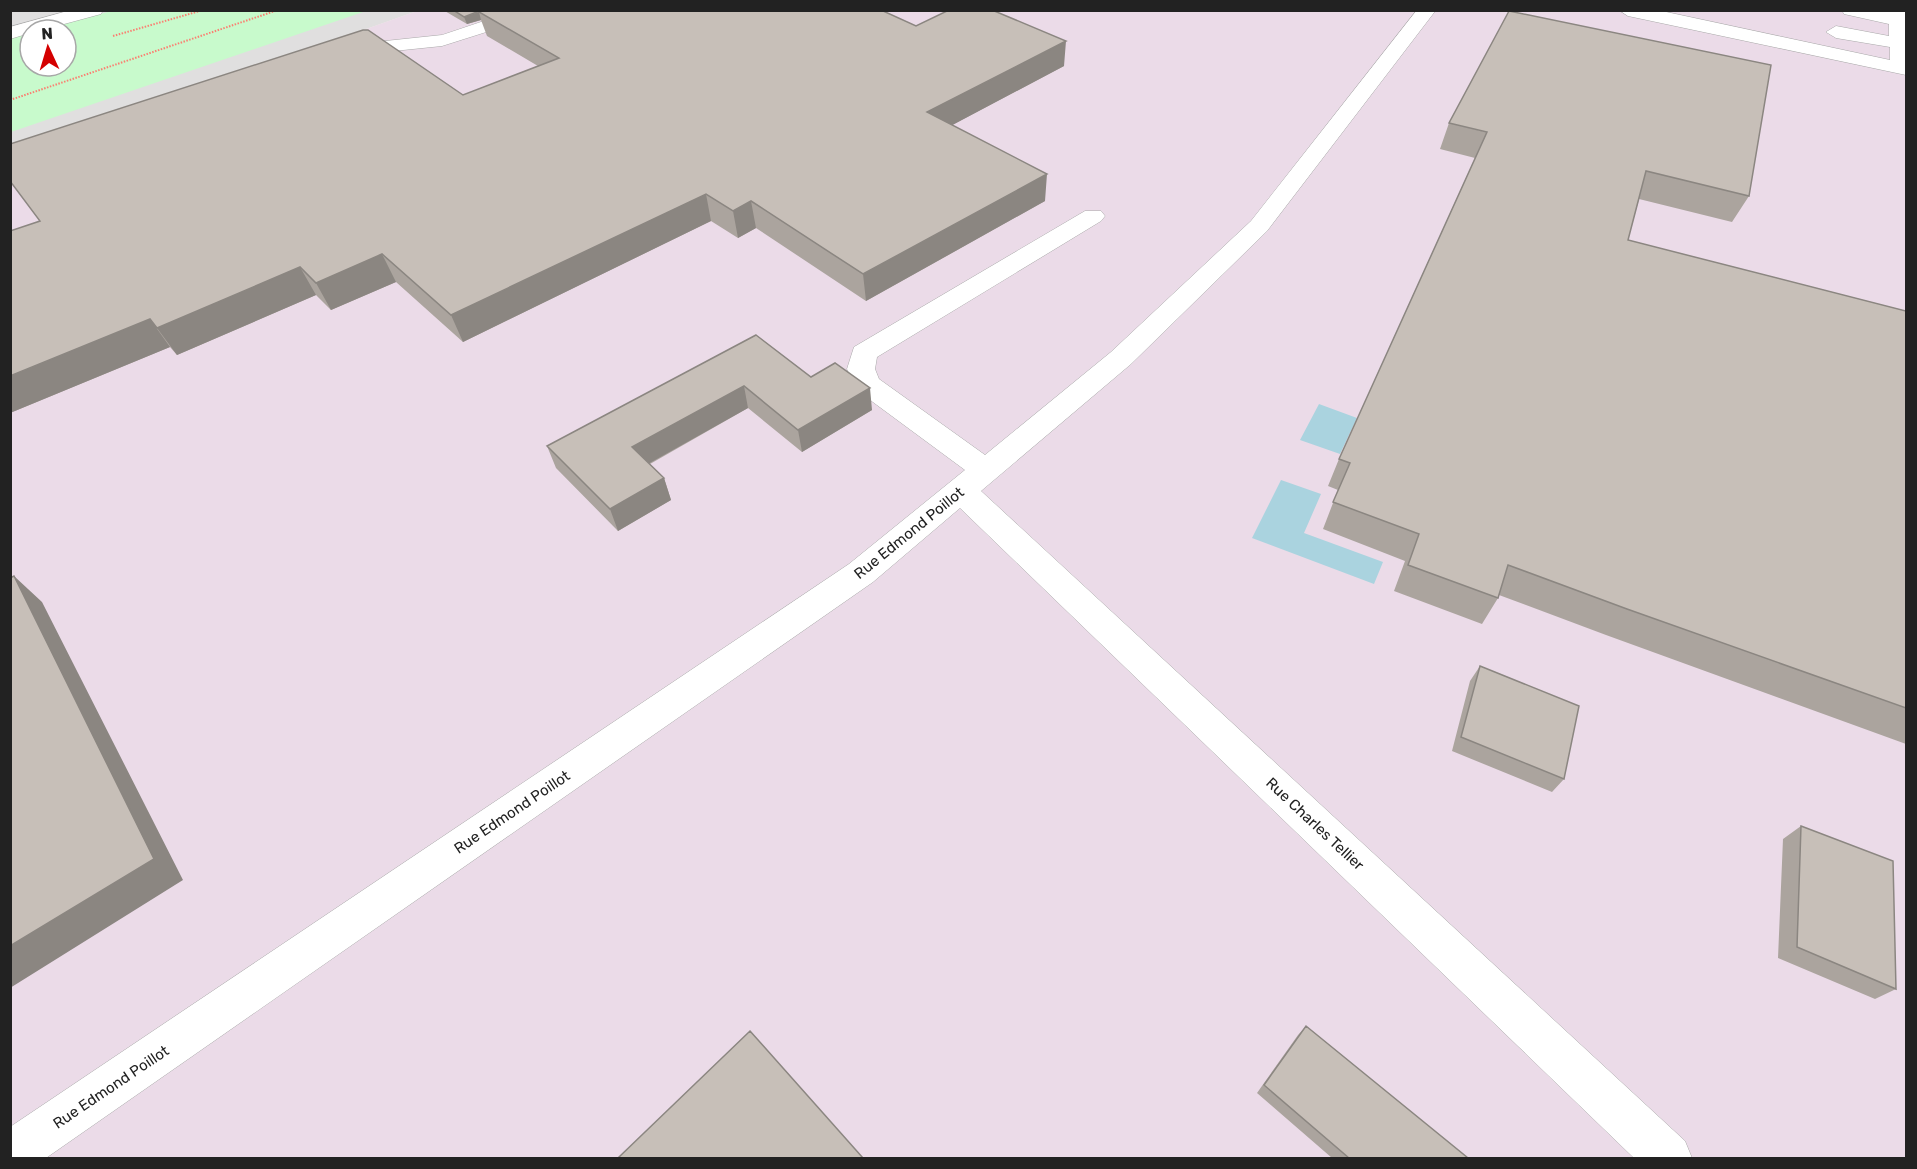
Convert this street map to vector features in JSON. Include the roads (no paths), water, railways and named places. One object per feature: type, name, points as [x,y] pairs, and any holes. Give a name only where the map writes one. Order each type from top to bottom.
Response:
[{"type":"street","points":[[10,33],[94,10]]},
{"type":"street","points":[[328,55],[364,46],[427,44],[453,39],[536,10]]},
{"type":"street","name":"Rue Edmond Poillot","points":[[10,1155],[861,573],[1120,358],[1259,226],[1427,10]]},
{"type":"street","points":[[1628,10],[1904,68],[1899,44],[1899,15],[1851,10]]},
{"type":"street","points":[[1818,28],[1899,44]]},
{"type":"street","name":"Rue Charles Tellier","points":[[1093,216],[864,353],[861,369],[868,384],[983,472],[1668,1158]]},
{"type":"water","points":[[1319,404],[1357,418],[1340,454],[1300,440]]},
{"type":"water","points":[[1281,480],[1321,494],[1304,533],[1383,562],[1374,584],[1252,538]]}]
